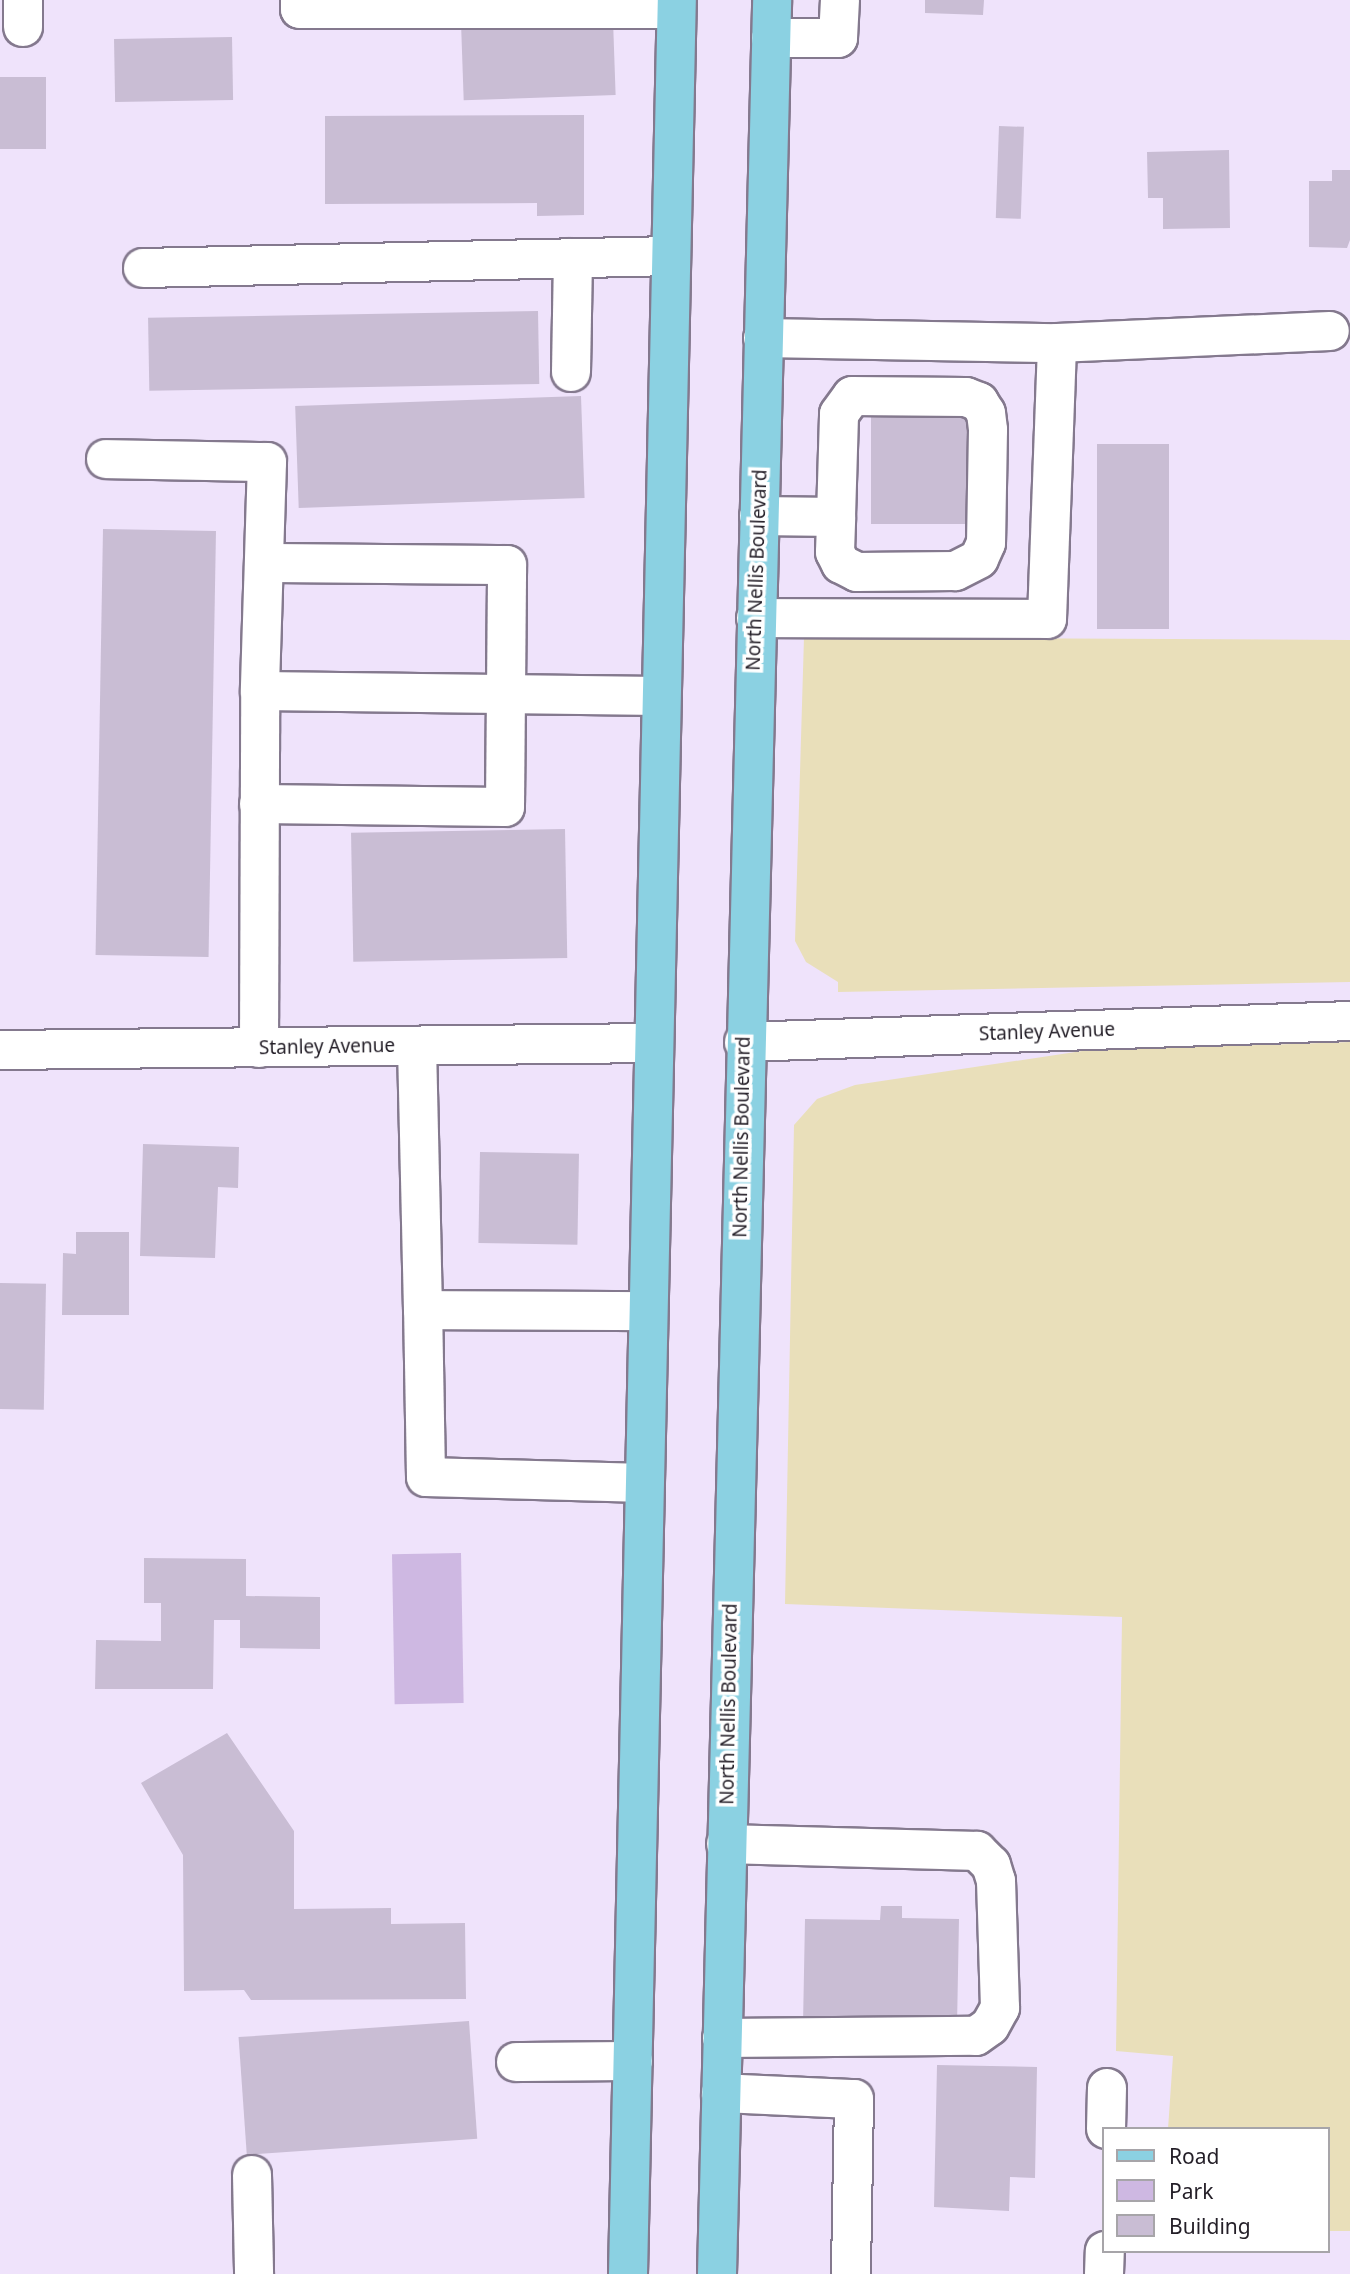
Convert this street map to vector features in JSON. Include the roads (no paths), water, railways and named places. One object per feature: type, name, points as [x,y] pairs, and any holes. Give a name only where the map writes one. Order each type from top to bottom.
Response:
[{"type":"main road","name":"North Nellis Boulevard","points":[[717,2274],[744,1042],[772,0]]},
{"type":"main road","points":[[628,2274],[676,4]]},
{"type":"street","points":[[300,0],[300,9],[676,4]]},
{"type":"street","points":[[771,38],[838,37],[840,0]]},
{"type":"street","points":[[143,268],[671,256]]},
{"type":"street","points":[[571,373],[573,258]]},
{"type":"street","points":[[763,338],[1057,343],[1330,331]]},
{"type":"street","points":[[756,618],[1047,619],[1057,343]]},
{"type":"street","points":[[852,396],[966,397],[979,402],[986,413],[988,430],[986,543],[979,559],[955,571],[856,572],[841,564],[835,552],[836,517],[839,414],[852,396]]},
{"type":"street","points":[[106,459],[267,462],[260,691],[259,1048]]},
{"type":"street","points":[[759,516],[836,517]]},
{"type":"street","points":[[260,804],[505,807],[507,565],[264,563]]},
{"type":"street","points":[[260,691],[661,696]]},
{"type":"street","name":"Stanley Avenue","points":[[744,1042],[1350,1021]]},
{"type":"street","name":"Stanley Avenue","points":[[0,1049],[653,1043]]},
{"type":"street","points":[[417,1046],[426,1477],[645,1483]]},
{"type":"street","points":[[423,1310],[648,1311]]},
{"type":"street","points":[[722,2038],[976,2036],[990,2026],[1000,2008],[996,1881],[990,1865],[977,1851],[726,1844]]},
{"type":"street","points":[[516,2062],[633,2061]]},
{"type":"street","points":[[1107,2088],[1107,2127]]},
{"type":"street","points":[[721,2093],[854,2099],[850,2274]]},
{"type":"street","points":[[252,2175],[254,2274]]},
{"type":"street","points":[[1104,2274],[1105,2253]]}]
